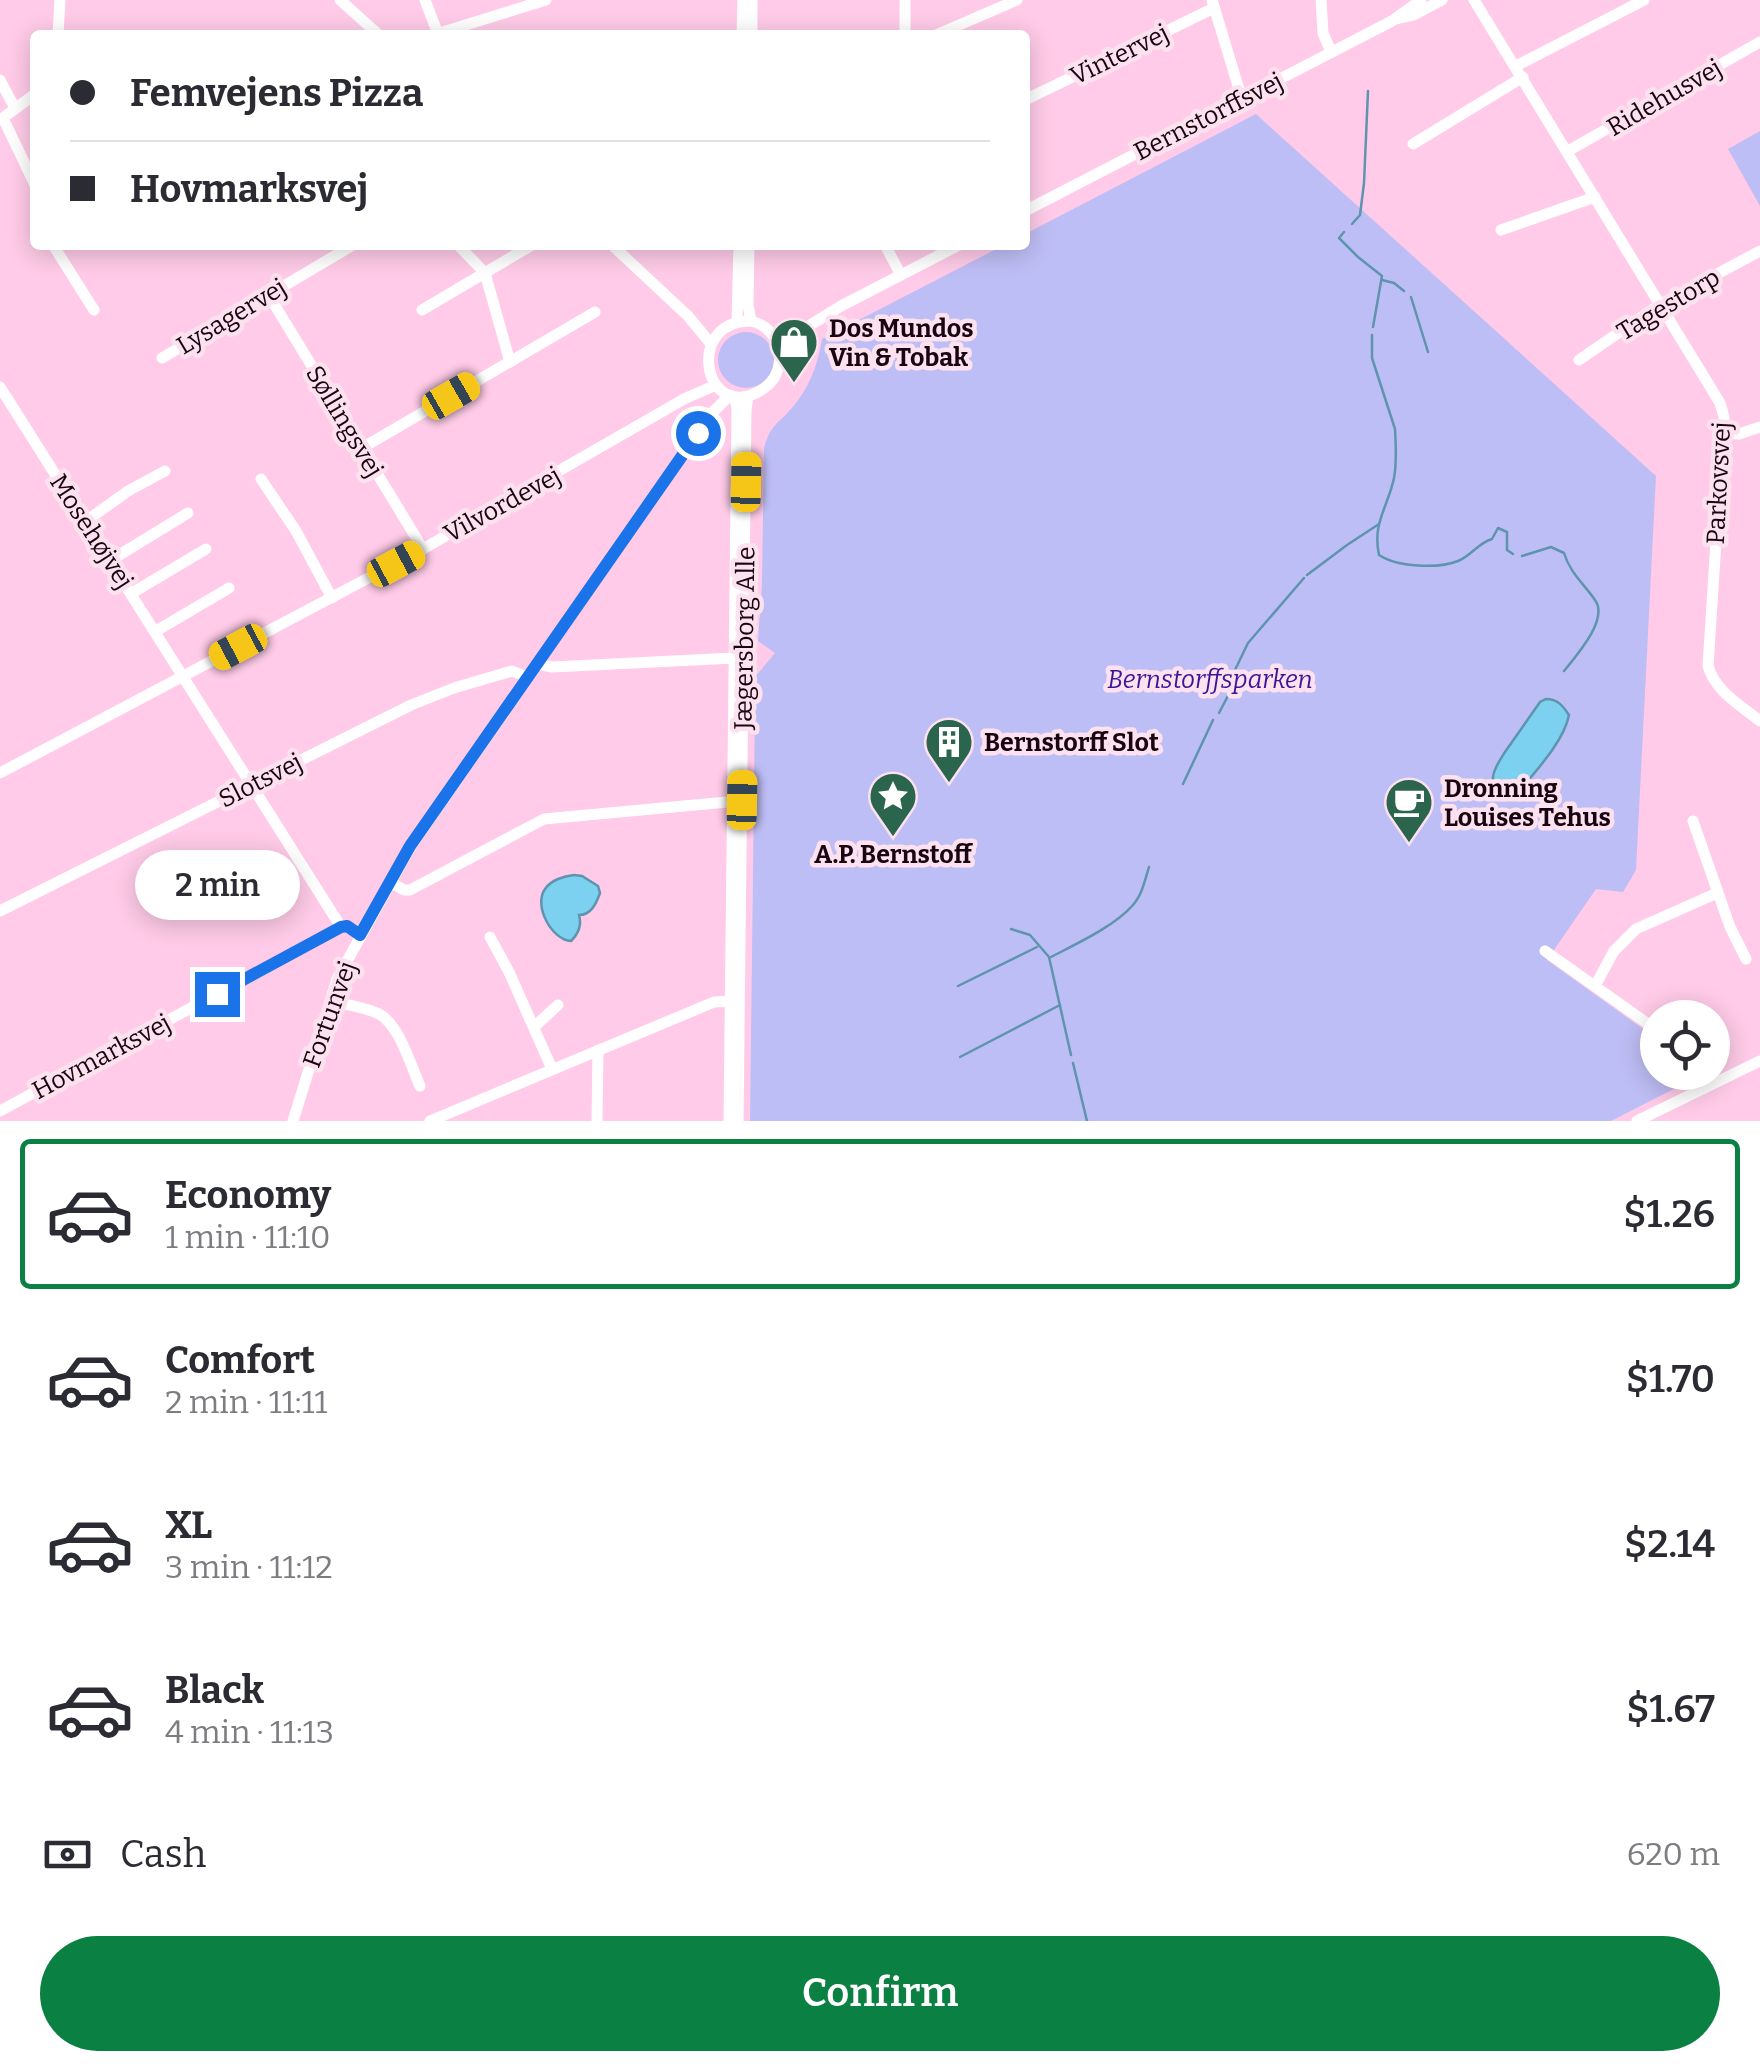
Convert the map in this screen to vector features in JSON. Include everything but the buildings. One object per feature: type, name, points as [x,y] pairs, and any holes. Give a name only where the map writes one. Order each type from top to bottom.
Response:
[{"type":"street","points":[[58,30],[60,0]]},
{"type":"street","points":[[340,0],[370,30]]},
{"type":"street","points":[[425,0],[434,30]]},
{"type":"street","points":[[742,30],[743,0]]},
{"type":"street","points":[[752,0],[752,30]]},
{"type":"street","points":[[905,0],[905,30]]},
{"type":"street","points":[[948,30],[1017,0]]},
{"type":"street","points":[[1321,0],[1322,33],[1330,52]]},
{"type":"street","name":"Bernstorffsvej","points":[[1030,208],[1392,20],[1421,0]]},
{"type":"street","name":"Bernstorffsvej","points":[[1392,20],[1414,15],[1442,0]]},
{"type":"street","name":"Parkovsvej","points":[[1474,0],[1720,403],[1724,417],[1708,666],[1725,694],[1760,721]]},
{"type":"street","points":[[1413,144],[1520,72],[1644,0]]},
{"type":"street","points":[[448,30],[541,1]]},
{"type":"street","points":[[1212,4],[1244,98]]},
{"type":"street","name":"Vintervej","points":[[1030,97],[1212,4]]},
{"type":"street","name":"Ridehusvej","points":[[1568,152],[1760,42]]},
{"type":"street","points":[[0,80],[15,108]]},
{"type":"street","points":[[30,98],[1,119],[30,175]]},
{"type":"street","points":[[1501,230],[1595,197]]},
{"type":"street","points":[[56,250],[94,310]]},
{"type":"street","name":"Lysagervej","points":[[162,358],[344,250]]},
{"type":"street","points":[[463,250],[485,273],[510,362]]},
{"type":"street","points":[[422,310],[524,250]]},
{"type":"street","points":[[617,250],[688,316],[711,344]]},
{"type":"street","points":[[737,322],[740,250]]},
{"type":"street","points":[[749,250],[751,321]]},
{"type":"street","points":[[888,250],[901,275]]},
{"type":"street","points":[[776,340],[949,250]]},
{"type":"street","name":"Tagestorp","points":[[1579,360],[1659,305],[1760,251]]},
{"type":"street","name":"Søllingsvej","points":[[268,294],[423,549]]},
{"type":"street","points":[[362,448],[595,312]]},
{"type":"street","points":[[688,316],[720,332]]},
{"type":"street","points":[[751,321],[762,324],[776,340],[780,360],[774,377],[764,388],[727,390],[708,365],[711,344],[720,332],[737,322],[751,321]]},
{"type":"street","name":"Mosehøjvej","points":[[0,387],[341,927]]},
{"type":"street","name":"Vilvordevej","points":[[0,773],[423,549],[684,399],[727,390]]},
{"type":"street","name":"Fortunvej","points":[[293,1121],[337,979],[410,846],[727,390]]},
{"type":"street","name":"Jægersborg Alle","points":[[727,390],[738,410],[734,658],[737,801]]},
{"type":"street","name":"Jægersborg Alle","points":[[727,390],[746,410],[737,801],[738,1121]]},
{"type":"street","points":[[1723,433],[1738,434],[1760,427]]},
{"type":"street","points":[[86,520],[165,470]]},
{"type":"street","points":[[261,479],[332,598]]},
{"type":"street","points":[[111,560],[188,514]]},
{"type":"street","points":[[132,593],[206,549]]},
{"type":"street","points":[[156,632],[229,588]]},
{"type":"street","points":[[537,664],[552,667],[734,658]]},
{"type":"street","name":"Slotsvej","points":[[0,911],[412,705],[512,671],[527,677]]},
{"type":"street","points":[[390,882],[410,890],[544,819],[737,801]]},
{"type":"street","points":[[1693,821],[1717,893],[1746,960]]},
{"type":"street","points":[[1596,986],[1614,951],[1636,929],[1717,893]]},
{"type":"street","points":[[341,927],[347,926],[360,935]]},
{"type":"street","name":"Hovmarksvej","points":[[0,1111],[341,927]]},
{"type":"street","points":[[490,937],[552,1069]]},
{"type":"street","points":[[1545,951],[1640,1019]]},
{"type":"street","points":[[330,1001],[386,1019],[394,1028],[420,1086]]},
{"type":"street","points":[[430,1121],[714,1002],[735,1001]]},
{"type":"street","name":"Jægersborg Alle","points":[[728,1121],[735,1001]]},
{"type":"street","points":[[534,1028],[558,1005]]},
{"type":"street","points":[[597,1121],[598,1050]]},
{"type":"street","points":[[1730,1071],[1760,1061]]},
{"type":"street","points":[[1636,1121],[1691,1090]]},
{"type":"green space","name":"Bernstorffsparken","points":[[1256,114],[1656,476],[1636,870],[1623,892],[1596,889],[1547,960],[1640,1027],[1640,1090],[1672,1090],[1611,1121],[750,1121],[755,705],[750,683],[775,653],[758,641],[764,448],[775,425],[808,384],[822,339],[994,250],[1030,250],[1030,231]]},
{"type":"green space","points":[[1760,131],[1760,206],[1728,149]]},
{"type":"green space","points":[[746,332],[766,340],[774,360],[766,380],[746,388],[726,380],[718,360],[726,340]]},
{"type":"shaded area","points":[[1546,699],[1565,709],[1569,715],[1566,725],[1547,757],[1510,800],[1495,788],[1494,773],[1540,702]]},
{"type":"shaded area","points":[[574,875],[598,886],[600,893],[590,911],[579,915],[579,929],[571,941],[551,929],[541,904],[548,886]]},
{"type":"waterway","points":[[1352,224],[1360,215],[1364,183],[1368,91]]},
{"type":"waterway","points":[[1344,232],[1339,238],[1382,276],[1373,327]]},
{"type":"waterway","points":[[1382,280],[1404,291]]},
{"type":"waterway","points":[[1411,297],[1428,352]]},
{"type":"waterway","points":[[1372,335],[1372,358],[1395,429],[1396,447],[1394,478],[1378,534],[1379,555],[1407,564],[1450,564],[1492,539],[1498,528],[1507,532],[1507,550],[1513,554]]},
{"type":"waterway","points":[[1307,575],[1379,524]]},
{"type":"waterway","points":[[1522,556],[1551,547],[1564,553],[1598,608],[1590,637],[1564,671]]},
{"type":"waterway","points":[[1219,713],[1248,643],[1304,578]]},
{"type":"waterway","points":[[1183,784],[1213,720]]},
{"type":"waterway","points":[[1051,957],[1125,913],[1139,897],[1149,867]]},
{"type":"waterway","points":[[1011,929],[1030,935],[1049,957],[1071,1055]]},
{"type":"waterway","points":[[958,986],[1037,947]]},
{"type":"waterway","points":[[960,1057],[1060,1005]]},
{"type":"waterway","points":[[1073,1063],[1087,1121]]},
{"type":"place","name":"Dos Mundos Vin & Tobak","points":[[794,384]]},
{"type":"place","name":"Bernstorff Slot","points":[[949,784]]},
{"type":"place","name":"A.P. Bernstoff","points":[[893,838]]},
{"type":"place","name":"Dronning Louises Tehus","points":[[1409,844]]},
{"type":"route","points":[[217,994],[341,927],[347,926],[360,935],[410,846],[698,433]]}]
